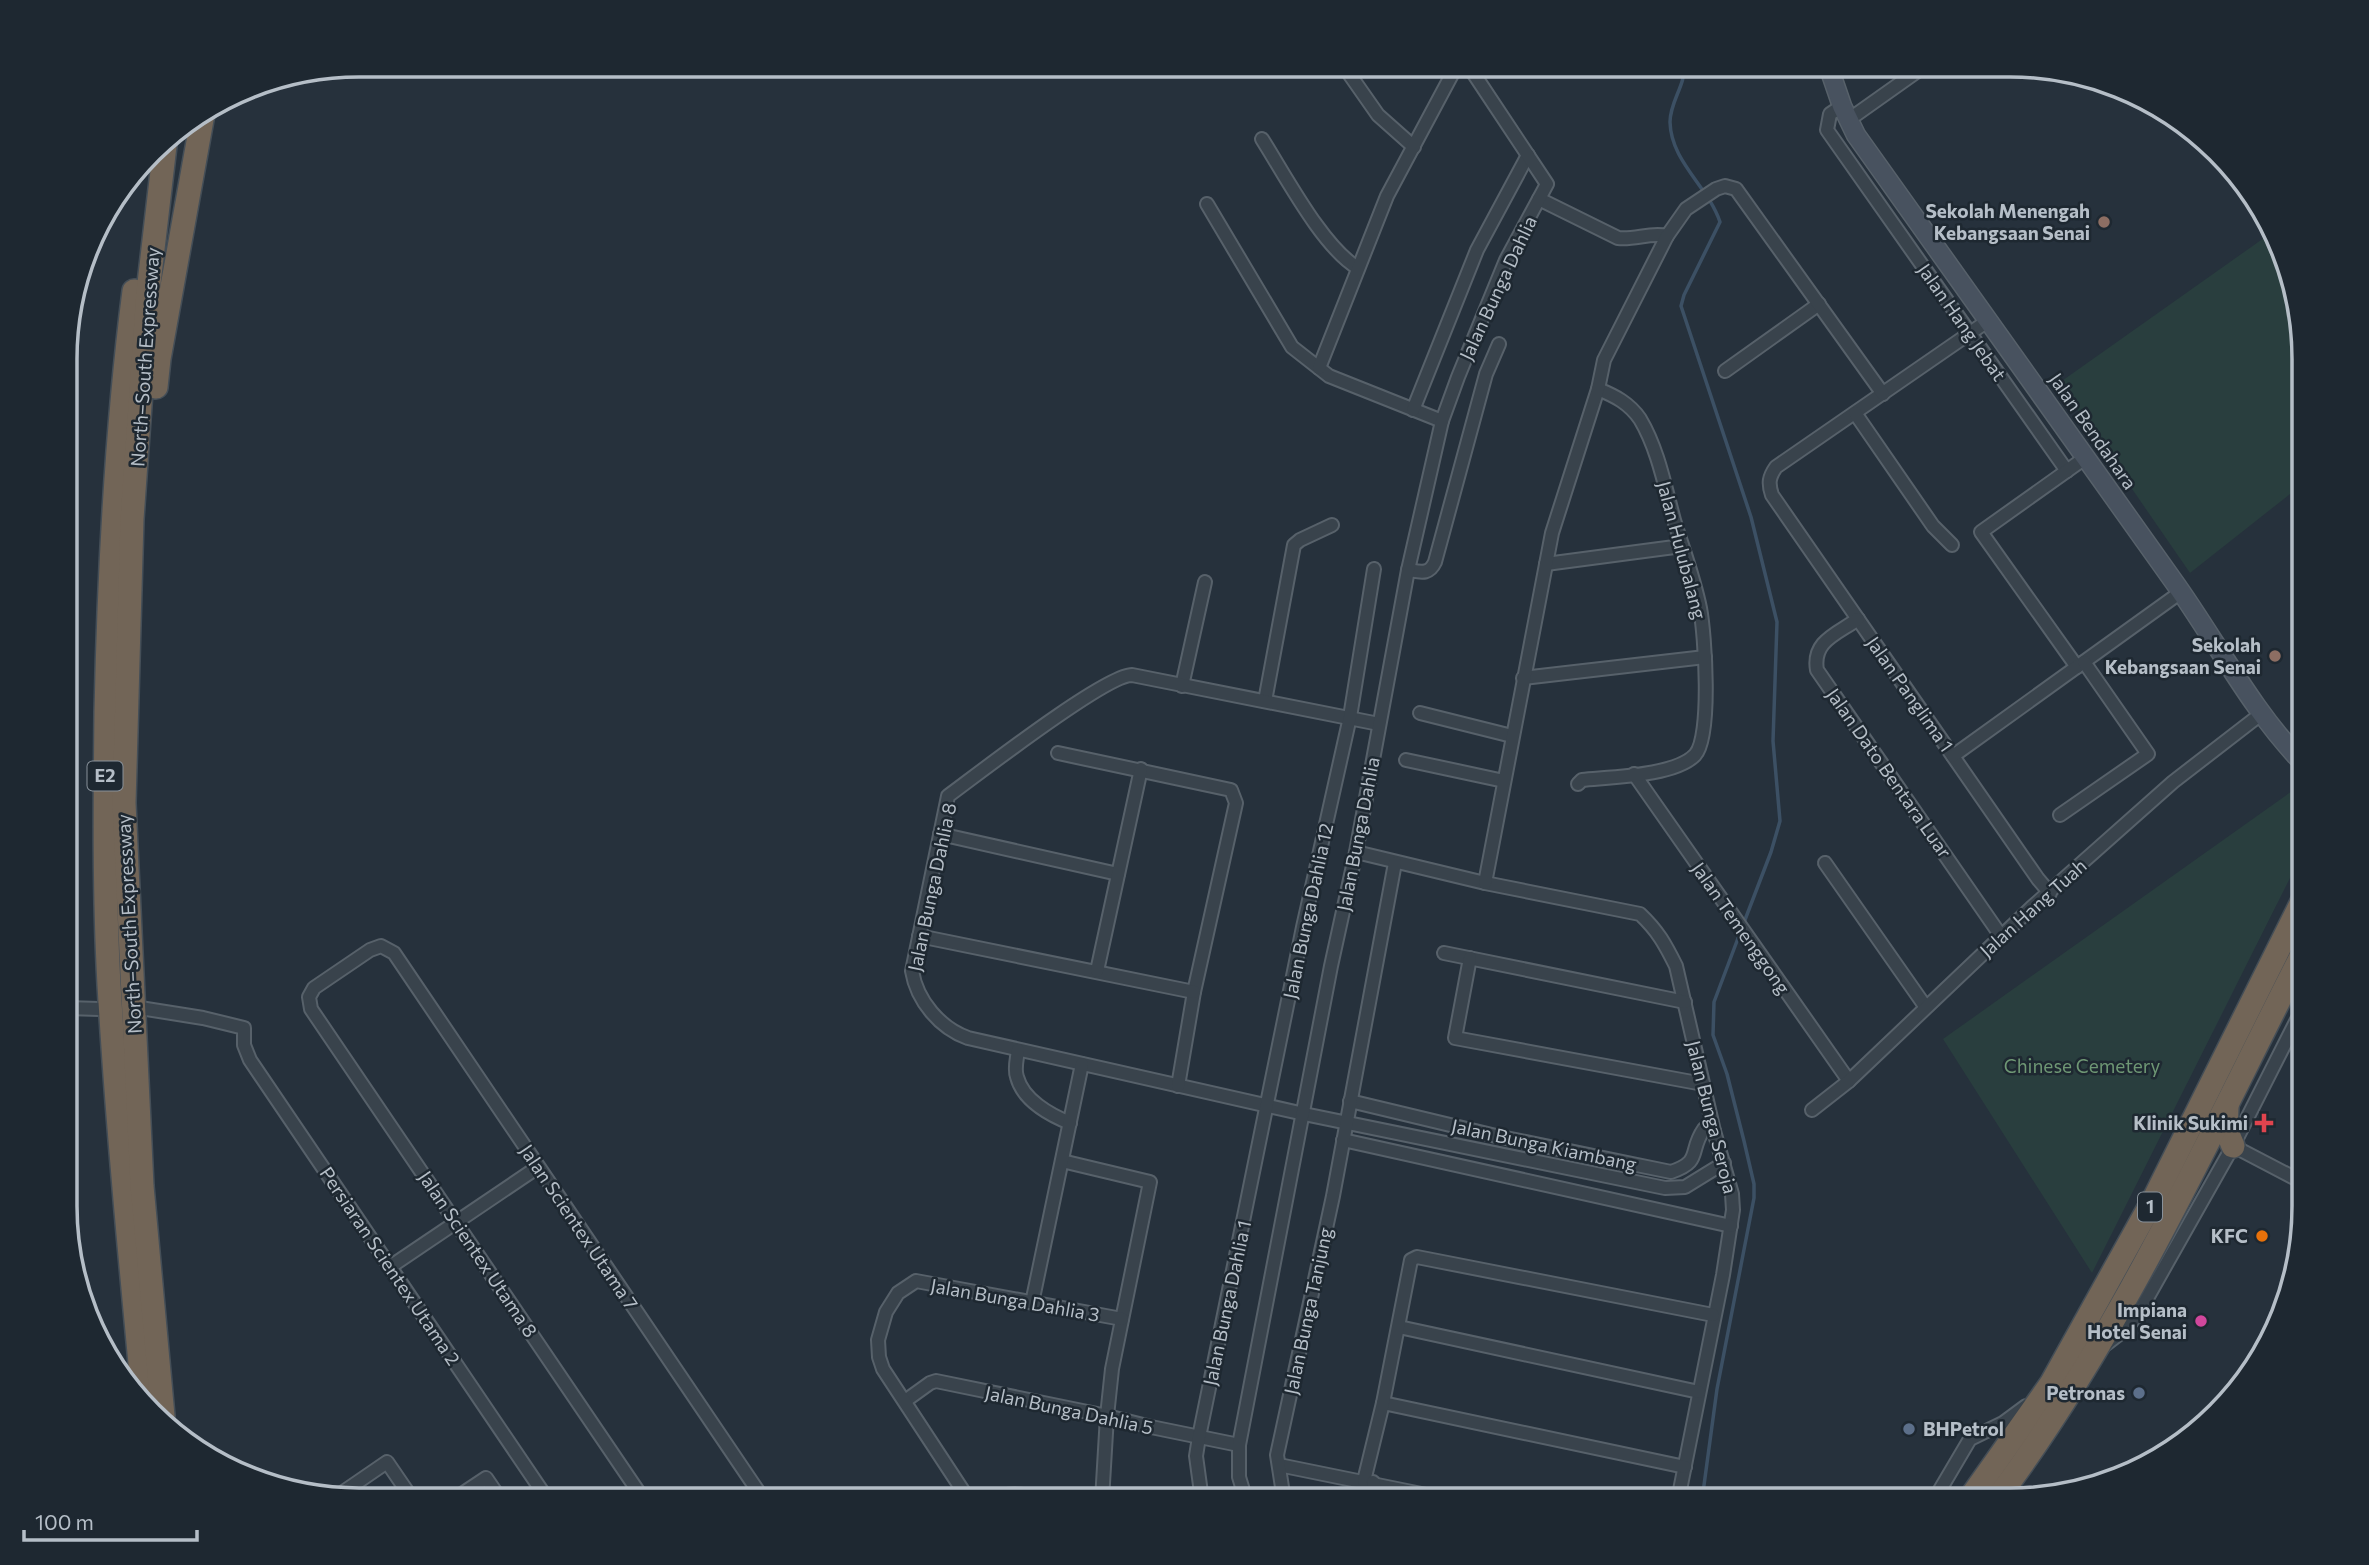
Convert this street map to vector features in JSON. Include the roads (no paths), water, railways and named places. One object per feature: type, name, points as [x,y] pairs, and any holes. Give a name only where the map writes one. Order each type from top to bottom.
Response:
[{"type":"highway","points":[[128,648],[159,359],[202,125]]},
{"type":"highway","name":"North–South Expressway","points":[[162,1407],[142,1186],[125,831],[132,519],[148,292],[164,156]]},
{"type":"highway","name":"North–South Expressway","points":[[142,1387],[109,984],[105,808],[108,620],[122,385],[148,172]]},
{"type":"highway","name":"1","points":[[1977,1488],[2051,1384],[2157,1195],[2292,922]]},
{"type":"highway","name":"1","points":[[2008,1488],[2130,1293],[2292,974]]},
{"type":"highway","points":[[2229,1097],[2225,1129],[2233,1146]]},
{"type":"street","points":[[1352,77],[1387,125],[1414,147]]},
{"type":"street","points":[[1319,368],[1387,197],[1451,77]]},
{"type":"street","points":[[1476,77],[1546,180],[1543,193],[1618,237],[1626,239],[1659,234],[1667,236]]},
{"type":"street","name":"Jalan Bendahara","points":[[1832,77],[1844,114],[2181,592],[2261,714],[2292,752]]},
{"type":"street","points":[[1844,114],[1906,77]]},
{"type":"street","name":"Jalan Hang Jebat","points":[[1844,114],[1830,114],[1827,130],[2067,471]]},
{"type":"street","points":[[1262,139],[1330,245],[1344,260],[1358,268]]},
{"type":"street","points":[[1413,410],[1477,250],[1528,155]]},
{"type":"street","points":[[1356,852],[1485,883],[1552,533],[1598,389],[1604,360],[1667,236],[1686,209],[1716,189],[1734,187],[1883,394]]},
{"type":"street","name":"Jalan Bunga Dahlia","points":[[1242,1488],[1239,1477],[1239,1446],[1331,966],[1356,852],[1408,570],[1443,421],[1458,377],[1506,260],[1543,193]]},
{"type":"street","points":[[1207,204],[1292,347],[1329,376],[1443,421]]},
{"type":"street","points":[[1726,371],[1818,304]]},
{"type":"street","points":[[1952,545],[1933,526],[1855,413],[1989,320]]},
{"type":"street","points":[[1408,570],[1426,573],[1432,569],[1435,562],[1486,374],[1499,344]]},
{"type":"street","name":"Jalan Hulubalang","points":[[1598,389],[1621,399],[1640,419],[1654,451],[1699,606],[1705,657],[1704,730],[1699,750],[1693,758],[1676,767],[1634,774]]},
{"type":"street","name":"Jalan Panglima 1","points":[[1855,413],[1776,467],[1769,479],[1772,495],[2050,893]]},
{"type":"street","points":[[2060,815],[2147,754],[1981,532],[2085,458]]},
{"type":"street","points":[[1265,701],[1294,545],[1332,525]]},
{"type":"street","points":[[1546,564],[1682,546]]},
{"type":"street","name":"Jalan Bunga Dahlia 12","points":[[1267,1106],[1303,927],[1350,717],[1374,569]]},
{"type":"street","points":[[1182,686],[1205,582]]},
{"type":"street","points":[[1953,756],[2181,592]]},
{"type":"street","name":"Jalan Dato Bentara Luar","points":[[1858,620],[1820,645],[1815,657],[1817,670],[2001,936]]},
{"type":"street","points":[[1523,678],[1705,657]]},
{"type":"street","name":"Jalan Bunga Dahlia 8","points":[[1379,724],[1132,675],[1117,678],[948,796],[912,971],[913,981],[934,1016],[951,1032],[1018,1050],[1346,1123],[1665,1188],[1685,1187],[1724,1163]]},
{"type":"street","points":[[1420,713],[1512,736]]},
{"type":"street","name":"Jalan Hang Tuah","points":[[1812,1110],[1849,1081],[1925,1006],[2173,782],[2261,714]]},
{"type":"street","points":[[1058,753],[1231,790],[1236,803],[1194,992],[1178,1086]]},
{"type":"street","points":[[1405,760],[1504,781]]},
{"type":"street","points":[[1097,971],[1141,769]]},
{"type":"street","points":[[1578,784],[1582,780],[1634,774]]},
{"type":"street","name":"Jalan Temenggong","points":[[1634,774],[1849,1081]]},
{"type":"street","points":[[940,834],[1118,874]]},
{"type":"street","name":"Jalan Bunga Tanjung","points":[[1282,1488],[1277,1455],[1343,1140],[1395,863]]},
{"type":"street","points":[[1825,863],[1925,1006]]},
{"type":"street","name":"Jalan Bunga Seroja","points":[[1485,883],[1640,914],[1657,930],[1676,966],[1714,1131],[1732,1194],[1733,1210],[1681,1488]]},
{"type":"street","points":[[919,936],[1194,992]]},
{"type":"street","name":"Jalan Scientex Utama 7","points":[[311,1009],[309,997],[314,988],[370,950],[381,946],[394,953],[756,1488]]},
{"type":"street","points":[[1444,953],[1685,1002]]},
{"type":"street","points":[[1470,958],[1455,1038],[1703,1084]]},
{"type":"street","points":[[77,1008],[99,1009]]},
{"type":"street","name":"Persiaran Scientex Utama 2","points":[[140,1008],[244,1028],[244,1045],[250,1060],[540,1488]]},
{"type":"street","name":"Jalan Scientex Utama 8","points":[[311,1009],[636,1488]]},
{"type":"street","points":[[2091,1356],[2122,1332],[2137,1316],[2233,1146],[2292,1030]]},
{"type":"street","points":[[1018,1050],[1017,1079],[1027,1097],[1055,1117],[1070,1123]]},
{"type":"street","points":[[1032,1303],[1082,1064]]},
{"type":"street","name":"Jalan Bunga Kiambang","points":[[1350,1101],[1496,1136],[1671,1172],[1685,1167],[1693,1160],[1698,1138],[1704,1129],[1714,1131]]},
{"type":"street","name":"Jalan Bunga Dahlia 1","points":[[1200,1488],[1197,1464],[1199,1437],[1267,1106]]},
{"type":"street","name":"Jalan Bunga Kiambang","points":[[1343,1140],[1731,1226]]},
{"type":"street","points":[[2233,1146],[2292,1177]]},
{"type":"street","points":[[1062,1161],[1150,1182],[1112,1369],[1103,1488]]},
{"type":"street","points":[[390,1267],[538,1167]]},
{"type":"street","points":[[1372,1488],[1368,1482],[1411,1260],[1425,1257],[1713,1315]]},
{"type":"street","name":"Jalan Bunga Dahlia 3","points":[[961,1488],[883,1369],[878,1340],[886,1312],[898,1293],[916,1282],[1122,1319]]},
{"type":"street","points":[[1399,1327],[1699,1392]]},
{"type":"street","name":"Jalan Bunga Dahlia 5","points":[[905,1401],[936,1381],[1239,1446]]},
{"type":"street","points":[[1941,1488],[1970,1439],[2019,1412],[2051,1384]]},
{"type":"street","points":[[1383,1403],[1685,1467]]},
{"type":"street","points":[[350,1487],[387,1462],[405,1488]]},
{"type":"street","points":[[1279,1465],[1396,1488]]},
{"type":"street","points":[[471,1488],[486,1478],[493,1488]]},
{"type":"waterway","points":[[1683,77],[1672,107],[1672,136],[1683,162],[1720,222],[1681,306],[1751,517],[1777,622],[1773,741],[1780,821],[1743,925]]},
{"type":"waterway","points":[[1704,1488],[1717,1389],[1754,1198],[1754,1184],[1744,1141],[1727,1074],[1713,1035],[1714,1002],[1740,933]]},
{"type":"place","name":"Sekolah Menengah Kebangsaan Senai","points":[[2104,222]]},
{"type":"place","name":"Sekolah Kebangsaan Senai","points":[[2275,656]]},
{"type":"place","name":"Klinik Sukimi","points":[[2264,1123]]},
{"type":"place","name":"KFC","points":[[2262,1236]]},
{"type":"place","name":"Impiana Hotel Senai","points":[[2201,1321]]},
{"type":"place","name":"Petronas","points":[[2139,1393]]},
{"type":"place","name":"BHPetrol","points":[[1909,1429]]},
{"type":"park label","name":"Chinese Cemetery","points":[[2082,1066]]}]
